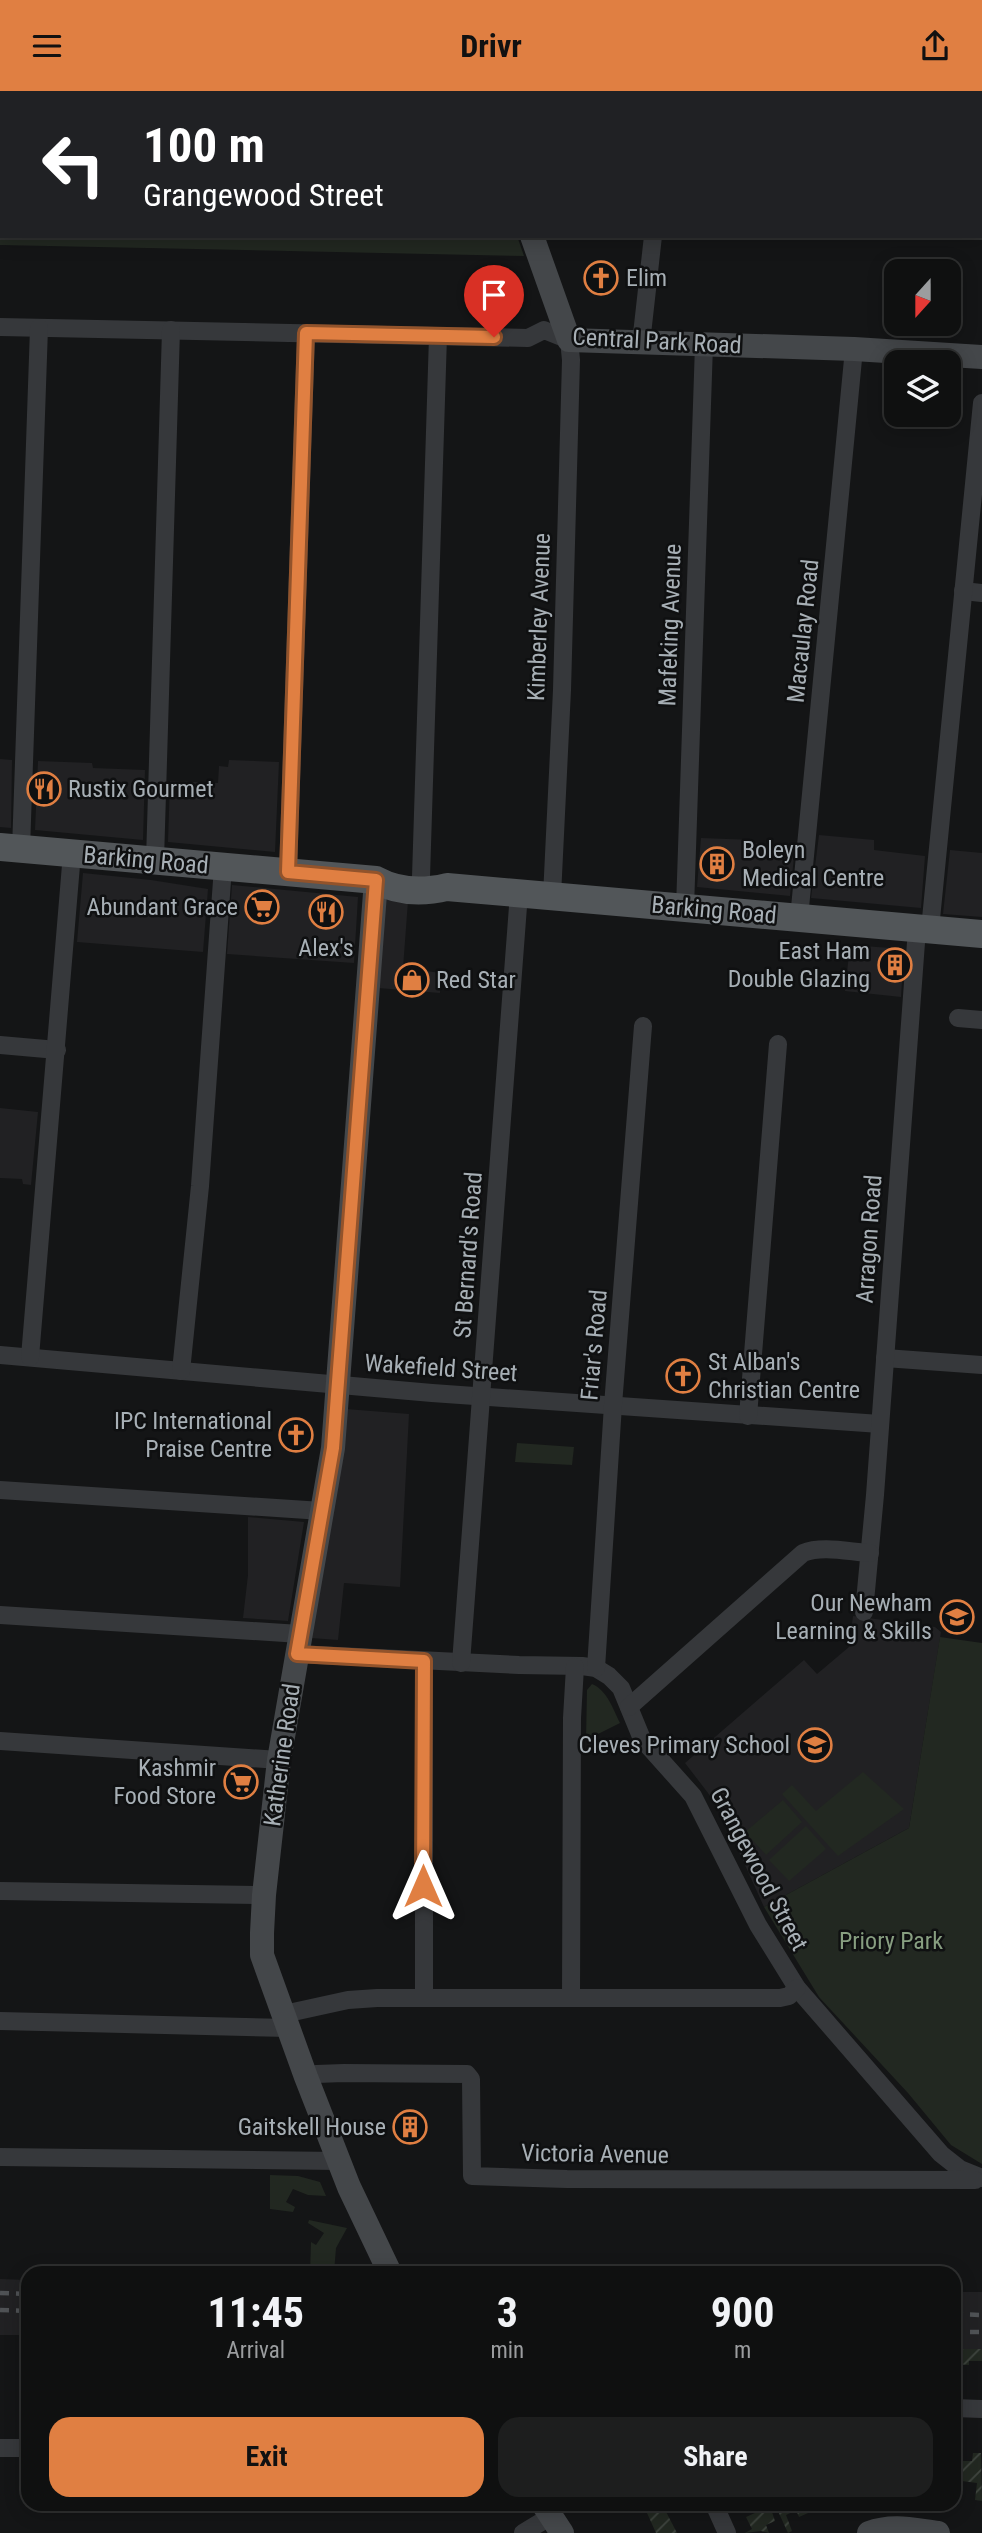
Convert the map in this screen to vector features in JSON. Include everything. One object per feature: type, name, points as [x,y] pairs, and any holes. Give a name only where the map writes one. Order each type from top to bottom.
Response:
[{"type":"main road","points":[[533,238],[569,340]]},
{"type":"main road","name":"Central Park Road","points":[[569,340],[854,349],[982,357]]},
{"type":"main road","name":"Barking Road","points":[[11,848],[376,880],[390,888],[424,891],[434,882],[519,893],[982,934]]},
{"type":"main road","name":"Katherine Road","points":[[376,880],[333,1448],[279,1760],[264,1895],[262,1955],[349,2187],[387,2266]]},
{"type":"main road","points":[[876,2532],[899,2526],[921,2532]]},
{"type":"street","points":[[641,343],[653,238]]},
{"type":"street","name":"Central Park Road","points":[[0,327],[528,338],[544,330],[569,340]]},
{"type":"street","points":[[11,848],[39,328]]},
{"type":"street","points":[[155,860],[171,330]]},
{"type":"street","points":[[288,872],[306,333]]},
{"type":"street","points":[[434,882],[438,336]]},
{"type":"street","name":"Kimberley Avenue","points":[[552,896],[562,690],[571,360],[569,340]]},
{"type":"street","name":"Mafeking Avenue","points":[[685,908],[704,345]]},
{"type":"street","name":"Macaulay Road","points":[[799,918],[854,349]]},
{"type":"street","name":"Arragon Road","points":[[864,1612],[923,929],[982,403]]},
{"type":"street","points":[[963,591],[982,593]]},
{"type":"street","points":[[30,1357],[72,853]]},
{"type":"street","points":[[181,1371],[200,1186],[223,867]]},
{"type":"street","name":"St Bernard's Road","points":[[461,1663],[519,893]]},
{"type":"street","points":[[958,1018],[982,1020]]},
{"type":"street","name":"Friar's Road","points":[[596,1668],[613,1405],[643,1026]]},
{"type":"street","points":[[748,1416],[778,1044]]},
{"type":"street","points":[[0,1045],[57,1050]]},
{"type":"street","name":"Wakefield Street","points":[[0,1355],[338,1385],[880,1424]]},
{"type":"street","points":[[885,1358],[982,1365]]},
{"type":"street","points":[[0,1490],[322,1511]]},
{"type":"street","points":[[629,1707],[803,1553],[823,1550],[870,1553]]},
{"type":"street","points":[[0,1615],[298,1644],[424,1661],[596,1668]]},
{"type":"street","points":[[424,1661],[424,1998]]},
{"type":"street","points":[[571,1998],[572,1718],[575,1667]]},
{"type":"street","name":"Grangewood Street","points":[[596,1668],[621,1688],[642,1739],[693,1796],[758,1925],[797,1988],[941,2154],[960,2169],[982,2179]]},
{"type":"street","points":[[0,1741],[279,1760]]},
{"type":"street","points":[[0,1891],[264,1895]]},
{"type":"street","points":[[0,2021],[287,2021],[348,2000],[779,1998],[789,1996],[797,1988]]},
{"type":"street","name":"Victoria Avenue","points":[[306,2077],[344,2073],[467,2074],[471,2079],[472,2176],[567,2179],[982,2179]]},
{"type":"street","points":[[0,2157],[340,2161]]},
{"type":"street","points":[[961,2408],[982,2409]]},
{"type":"street","points":[[0,2448],[21,2448]]},
{"type":"street","points":[[717,2511],[727,2533]]},
{"type":"street","points":[[523,2533],[552,2518]]},
{"type":"shaded area","points":[[0,759],[12,760],[11,828],[0,827]]},
{"type":"shaded area","points":[[229,760],[279,762],[275,852],[168,842],[170,781],[218,783],[219,766],[228,767]]},
{"type":"shaded area","points":[[38,761],[92,763],[93,768],[145,770],[143,840],[35,830]]},
{"type":"shaded area","points":[[819,835],[874,840],[874,850],[925,856],[921,908],[811,898]]},
{"type":"shaded area","points":[[701,838],[753,840],[753,843],[795,847],[790,896],[697,887]]},
{"type":"shaded area","points":[[950,850],[982,853],[982,917],[943,914]]},
{"type":"shaded area","points":[[83,873],[208,889],[203,952],[77,942]]},
{"type":"shaded area","points":[[232,885],[358,897],[354,963],[227,954]]},
{"type":"shaded area","points":[[384,899],[408,901],[403,968],[441,973],[440,993],[378,988]]},
{"type":"shaded area","points":[[850,945],[904,949],[901,997],[845,991]]},
{"type":"shaded area","points":[[0,1108],[38,1112],[31,1185],[23,1184],[22,1179],[0,1178]]},
{"type":"shaded area","points":[[346,1409],[409,1414],[400,1587],[344,1583],[338,1640],[311,1638]]},
{"type":"shaded area","points":[[248,1517],[304,1522],[288,1621],[243,1618],[248,1575]]},
{"type":"shaded area","name":"Cleves Primary School","points":[[853,1616],[935,1627],[941,1632],[909,1828],[764,1907],[725,1821],[685,1763],[804,1660],[817,1674],[849,1647]]},
{"type":"shaded area","points":[[0,2279],[21,2280],[21,2335],[0,2335]]},
{"type":"shaded area","points":[[961,2292],[982,2292],[982,2349],[961,2349]]},
{"type":"green space","points":[[0,238],[518,238],[524,256],[0,245]]},
{"type":"green space","points":[[517,1443],[574,1447],[572,1465],[515,1462]]},
{"type":"green space","name":"Priory Park","points":[[940,1637],[982,1643],[982,2164],[951,2145],[908,2093],[819,1997],[764,1907],[909,1828]]},
{"type":"green space","points":[[592,1684],[606,1695],[620,1723],[586,1740],[587,1690]]},
{"type":"green space","points":[[863,1772],[904,1809],[838,1856],[782,1794],[792,1785],[816,1811]]},
{"type":"green space","points":[[783,1800],[802,1822],[766,1855],[745,1832]]},
{"type":"green space","points":[[806,1826],[826,1849],[789,1881],[769,1860]]},
{"type":"green space","points":[[270,2175],[298,2176],[320,2182],[326,2196],[308,2195],[293,2189],[286,2202],[295,2207],[293,2212],[270,2209]]},
{"type":"green space","points":[[309,2220],[347,2228],[336,2248],[335,2266],[310,2266],[311,2242],[316,2245],[324,2233],[308,2223]]},
{"type":"green space","points":[[961,2349],[982,2349],[982,2361],[969,2361],[969,2365],[961,2364]]},
{"type":"green space","points":[[973,2453],[981,2453],[982,2501],[975,2500],[977,2483],[962,2481],[961,2490],[961,2461],[972,2461]]},
{"type":"green space","points":[[646,2511],[666,2511],[677,2533],[656,2533]]},
{"type":"green space","points":[[754,2511],[774,2511],[775,2521],[766,2525],[769,2533],[745,2533],[752,2529],[746,2517],[755,2513]]},
{"type":"green space","points":[[778,2511],[794,2511],[786,2515],[792,2531],[788,2533]]},
{"type":"green space","points":[[796,2511],[807,2511],[808,2513],[799,2517]]},
{"type":"railway","points":[[0,2293],[21,2294]]},
{"type":"railway","points":[[0,2310],[21,2311]]},
{"type":"railway","points":[[961,2314],[982,2315]]},
{"type":"railway","points":[[961,2332],[982,2332]]},
{"type":"place","name":"Elim","points":[[601,278]]},
{"type":"place","name":"Rustix Gourmet","points":[[44,789]]},
{"type":"place","name":"Boleyn Medical Centre","points":[[717,864]]},
{"type":"place","name":"Abundant Grace","points":[[262,907]]},
{"type":"place","name":"Alex's","points":[[326,912]]},
{"type":"place","name":"East Ham Double Glazing","points":[[895,965]]},
{"type":"place","name":"Red Star","points":[[412,980]]},
{"type":"place","name":"St Alban's Christian Centre","points":[[683,1376]]},
{"type":"place","name":"IPC International Praise Centre","points":[[296,1435]]},
{"type":"place","name":"Our Newham Learning & Skills","points":[[957,1617]]},
{"type":"place","name":"Cleves Primary School","points":[[815,1745]]},
{"type":"place","name":"Kashmir Food Store","points":[[241,1782]]},
{"type":"place","name":"Gaitskell House","points":[[410,2127]]},
{"type":"route","points":[[423,1886],[424,1661],[297,1654],[333,1448],[371,918],[376,880],[288,872],[306,333],[494,337]]}]
